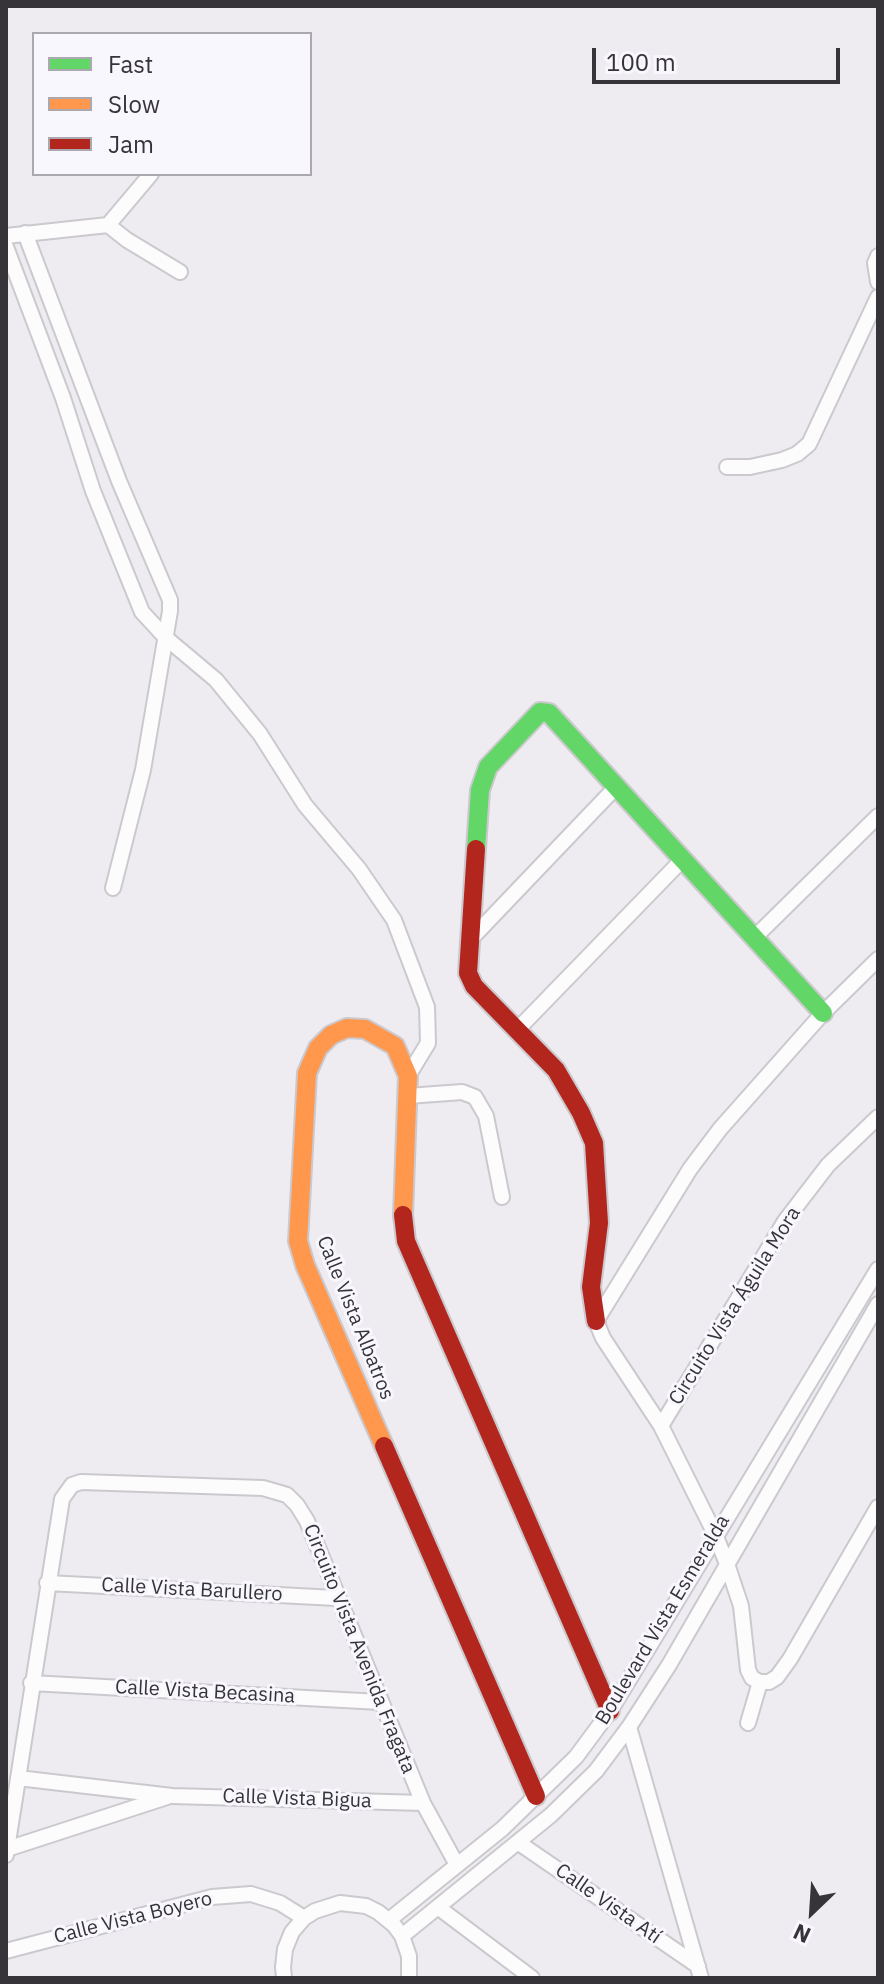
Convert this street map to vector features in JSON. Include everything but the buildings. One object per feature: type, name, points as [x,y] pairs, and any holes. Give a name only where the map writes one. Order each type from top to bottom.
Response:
[{"type":"street","points":[[108,225],[149,176]]},
{"type":"street","points":[[6,236],[108,225],[180,272]]},
{"type":"street","points":[[25,233],[119,481],[170,600],[143,770],[113,888]]},
{"type":"street","points":[[6,247],[63,398],[93,491],[142,612],[166,638],[216,680],[260,734],[305,805],[359,869],[394,920],[427,1007],[428,1043],[408,1076]]},
{"type":"street","points":[[878,256],[875,263],[878,282]]},
{"type":"street","points":[[727,467],[750,467],[782,460],[797,454],[809,444],[878,297]]},
{"type":"street","points":[[596,1321],[591,1287],[599,1223],[594,1143],[556,1070],[474,986],[468,973],[482,777],[488,767],[540,712],[549,713],[823,1013]]},
{"type":"street","points":[[468,942],[617,786]]},
{"type":"street","points":[[754,938],[878,816]]},
{"type":"street","points":[[517,1030],[683,859]]},
{"type":"street","points":[[596,1321],[690,1169],[720,1129],[823,1013],[878,959]]},
{"type":"street","name":"Calle Vista Albatros","points":[[536,1796],[305,1265],[298,1241],[307,1073],[318,1048],[331,1035],[347,1028],[365,1029],[395,1046],[408,1076],[403,1217],[406,1241],[610,1711]]},
{"type":"street","points":[[408,1096],[462,1092],[475,1097],[486,1116],[502,1197]]},
{"type":"street","name":"Circuito Vista Águila Mora","points":[[661,1426],[785,1221],[828,1165],[878,1117]]},
{"type":"street","name":"Boulevard Vista Esmeralda","points":[[389,1920],[502,1829],[576,1757],[610,1711],[878,1269]]},
{"type":"street","name":"Boulevard Vista Esmeralda","points":[[402,1936],[519,1843],[596,1771],[669,1665],[878,1304]]},
{"type":"street","name":"Circuito Vista Águila Mora","points":[[596,1321],[603,1338],[661,1426],[715,1534],[741,1606],[748,1670],[752,1678],[760,1682]]},
{"type":"street","name":"Circuito Vista Avenida Fragata","points":[[6,1855],[62,1499],[72,1485],[81,1482],[263,1488],[287,1495],[297,1505],[307,1521],[336,1598],[423,1803],[457,1865]]},
{"type":"street","points":[[748,1723],[760,1682],[769,1682],[777,1677],[790,1659],[878,1507]]},
{"type":"street","name":"Calle Vista Barullero","points":[[47,1583],[336,1598]]},
{"type":"street","name":"Calle Vista Becasina","points":[[31,1683],[380,1702]]},
{"type":"street","points":[[629,1727],[699,1972]]},
{"type":"street","name":"Calle Vista Bigua","points":[[18,1778],[172,1796],[423,1803]]},
{"type":"street","name":"Calle Vista Bigua","points":[[7,1849],[172,1796]]},
{"type":"street","name":"Calle Vista Atí","points":[[519,1843],[699,1972]]},
{"type":"street","name":"Calle Vista Boyero","points":[[6,1951],[212,1897],[251,1894],[280,1903],[304,1918]]},
{"type":"street","points":[[284,1978],[285,1949],[292,1932],[304,1918],[327,1906],[353,1903],[378,1912],[402,1936],[409,1956],[409,1978]]},
{"type":"street","points":[[439,1908],[532,1978]]},
{"type":"traffic: fast","points":[[476,849],[480,790],[488,767],[540,712],[549,713],[823,1013]]},
{"type":"traffic: slow","points":[[384,1446],[305,1265],[298,1241],[307,1073],[318,1048],[331,1035],[347,1028],[365,1029],[395,1046],[408,1076],[403,1215]]},
{"type":"traffic: jam","points":[[476,849],[468,973],[474,986],[556,1070],[594,1143],[599,1223],[591,1287],[596,1321]]},
{"type":"traffic: jam","points":[[403,1215],[406,1241],[610,1711]]},
{"type":"traffic: jam","points":[[384,1446],[536,1796]]}]
